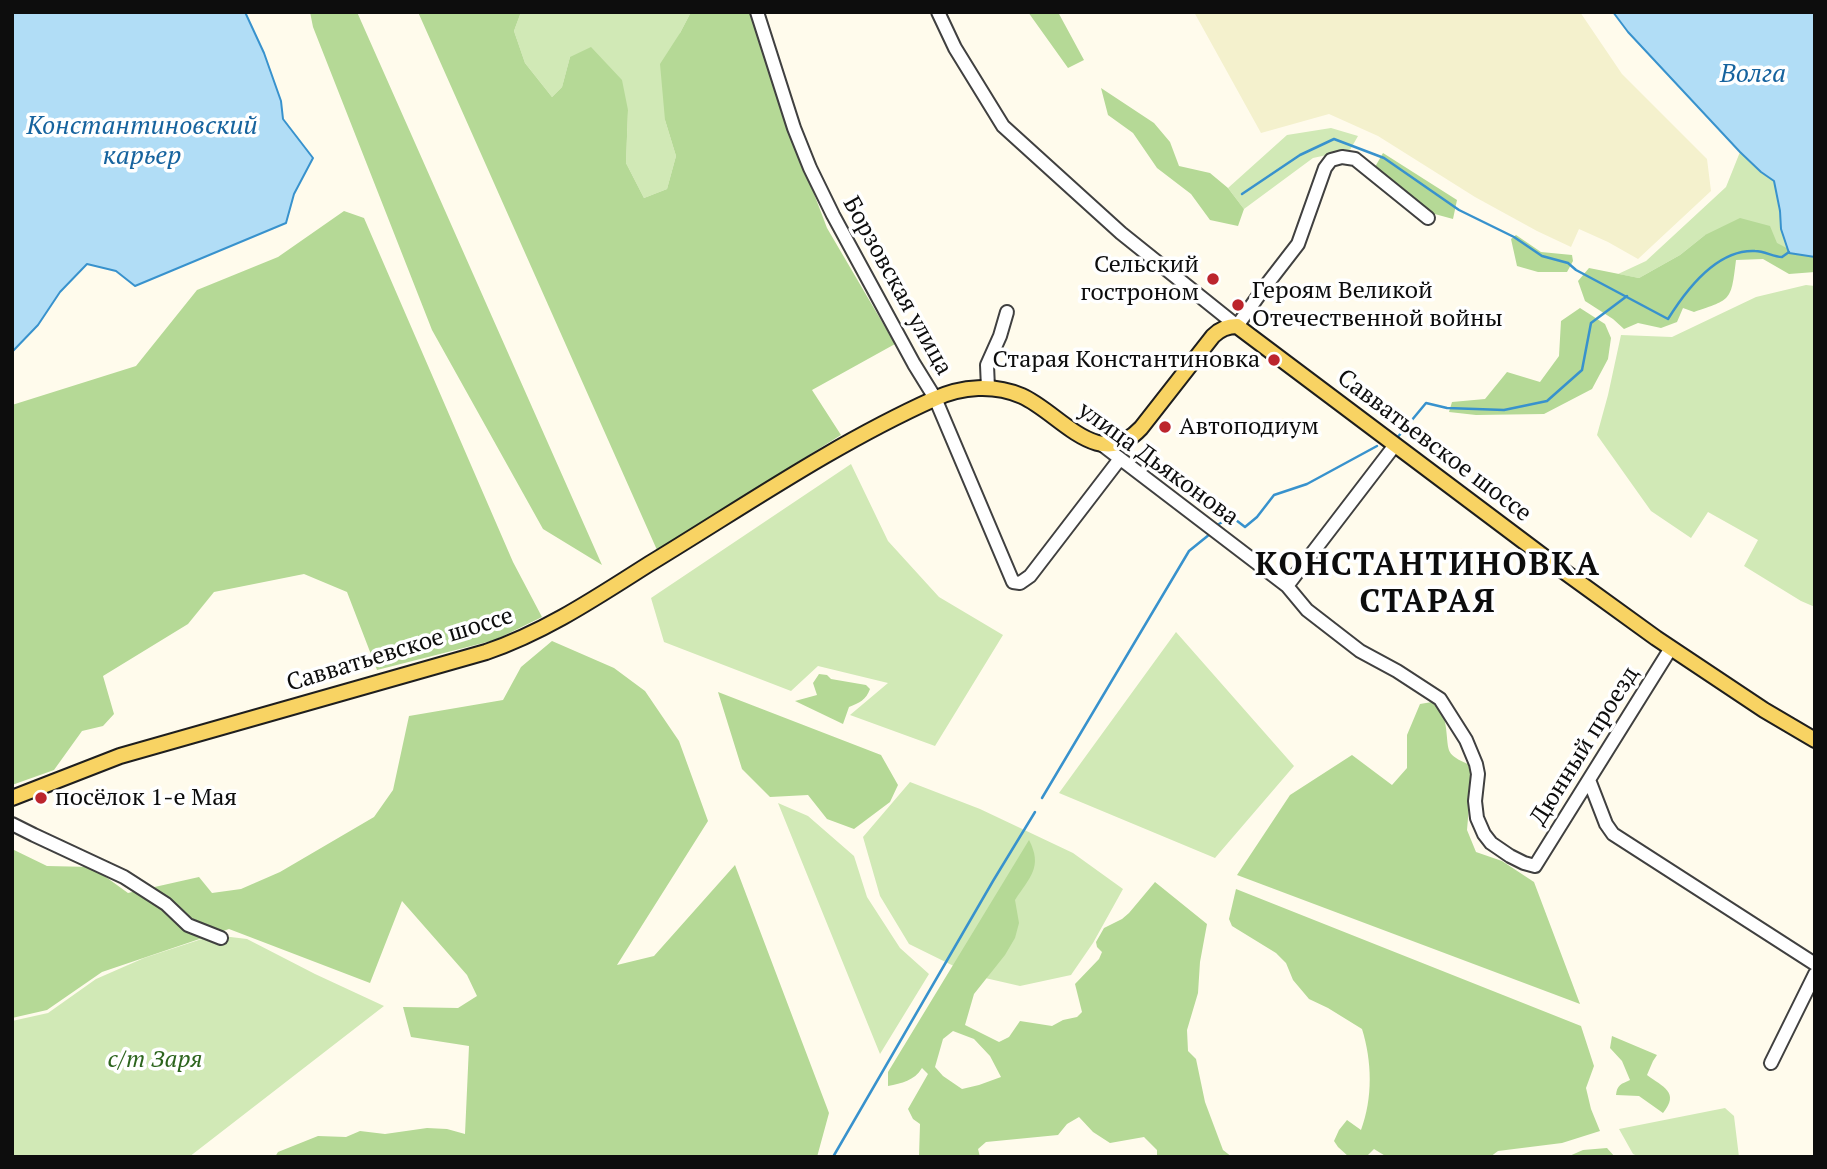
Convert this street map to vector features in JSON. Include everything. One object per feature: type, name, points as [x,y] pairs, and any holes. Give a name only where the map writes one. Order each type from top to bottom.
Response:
[{"type":"main road","name":"Савватьевское шоссе","points":[[1237,326],[1551,562],[1671,648],[1764,710],[1815,740]]},
{"type":"main road","points":[[1101,444],[1121,442],[1138,431],[1213,336],[1224,328],[1237,326]]},
{"type":"main road","name":"улица Дьяконова","points":[[935,398],[961,390],[1005,390],[1038,404],[1088,440],[1101,444]]},
{"type":"main road","name":"Савватьевское шоссе","points":[[12,798],[120,756],[486,652],[523,638],[573,611],[846,443],[935,398]]},
{"type":"street","name":"Борзовская улица","points":[[757,12],[794,128],[810,168],[832,215],[935,398],[1013,582],[1018,583],[1030,576],[1119,460]]},
{"type":"street","points":[[938,12],[955,48],[1003,126],[1121,233],[1237,326],[1298,244],[1325,168],[1331,160],[1342,157],[1355,159],[1428,218]]},
{"type":"street","points":[[988,388],[987,365],[1007,312]]},
{"type":"street","name":"улица Дьяконова","points":[[1101,444],[1287,586],[1307,610],[1360,651],[1440,699],[1466,740],[1476,764],[1478,774],[1475,802],[1477,818],[1484,834],[1491,844],[1510,856],[1535,866]]},
{"type":"street","points":[[1287,586],[1395,445]]},
{"type":"street","name":"Дюнный проезд","points":[[1535,866],[1671,648]]},
{"type":"street","points":[[1589,780],[1606,824],[1613,834],[1815,964]]},
{"type":"street","points":[[12,824],[124,877],[166,905],[188,925],[220,938]]},
{"type":"street","points":[[1771,1063],[1815,974]]},
{"type":"shaded area","points":[[1194,12],[1580,12],[1622,74],[1707,159],[1711,191],[1638,259],[1579,229],[1571,247],[1475,197],[1378,136],[1329,114],[1261,133]]},
{"type":"green space","points":[[310,12],[357,12],[602,565],[543,529],[432,330],[313,27]]},
{"type":"green space","points":[[418,12],[521,12],[514,31],[525,63],[552,97],[562,87],[570,57],[591,47],[622,80],[628,110],[626,163],[644,198],[667,189],[676,156],[665,120],[660,64],[691,12],[751,12],[788,87],[791,133],[827,228],[895,344],[812,390],[841,435],[657,550]]},
{"type":"green space","points":[[521,12],[691,12],[680,33],[665,120],[676,156],[667,189],[644,198],[626,163],[628,110],[570,57],[562,87],[552,97],[525,63],[514,31]]},
{"type":"green space","points":[[1028,12],[1058,12],[1084,60],[1068,68]]},
{"type":"green space","points":[[1101,88],[1154,123],[1170,142],[1179,166],[1210,173],[1228,188],[1244,209],[1238,226],[1210,220],[1191,194],[1157,168],[1133,133],[1108,115]]},
{"type":"green space","points":[[1331,128],[1358,136],[1350,150],[1313,158],[1244,209],[1228,188],[1287,135]]},
{"type":"green space","points":[[1740,152],[1774,181],[1787,248],[1777,244],[1705,235],[1680,255],[1639,278],[1618,274],[1646,261],[1726,187]]},
{"type":"green space","points":[[1383,153],[1457,200],[1453,219],[1420,210],[1375,167]]},
{"type":"green space","points":[[344,211],[364,218],[513,562],[542,617],[495,640],[377,670],[347,592],[304,574],[214,592],[188,624],[103,676],[114,714],[103,726],[82,731],[54,770],[12,785],[12,405],[136,366],[197,290],[278,257]]},
{"type":"green space","points":[[1740,218],[1770,226],[1777,243],[1787,248],[1789,253],[1815,257],[1815,272],[1789,274],[1763,259],[1736,260],[1731,291],[1723,301],[1694,312],[1683,308],[1677,322],[1661,328],[1638,323],[1624,329],[1585,301],[1578,281],[1589,268],[1639,278],[1680,255],[1705,235]]},
{"type":"green space","points":[[1516,235],[1541,252],[1572,255],[1573,261],[1567,272],[1538,272],[1517,266],[1511,239]]},
{"type":"green space","points":[[1806,285],[1815,286],[1815,607],[1744,566],[1758,540],[1708,512],[1691,538],[1651,511],[1597,435],[1621,335],[1672,337],[1756,297]]},
{"type":"green space","points":[[1580,308],[1605,324],[1611,338],[1608,359],[1592,389],[1544,414],[1476,415],[1449,412],[1452,402],[1485,399],[1507,372],[1540,382],[1559,356],[1561,321]]},
{"type":"green space","points":[[851,464],[888,541],[939,597],[1003,635],[935,746],[850,715],[888,683],[818,666],[791,691],[664,642],[651,598]]},
{"type":"green space","points":[[1176,632],[1294,766],[1215,858],[1059,793]]},
{"type":"green space","points":[[552,641],[614,668],[645,691],[679,741],[708,821],[617,965],[654,956],[735,865],[829,1113],[817,1157],[275,1157],[278,1152],[318,1136],[346,1137],[360,1131],[385,1134],[427,1128],[447,1129],[465,1134],[469,1046],[411,1037],[403,1007],[458,1008],[477,996],[467,975],[402,901],[370,983],[229,929],[102,972],[47,1010],[12,1018],[12,849],[47,866],[92,867],[128,893],[199,877],[212,893],[241,889],[280,872],[374,817],[393,790],[409,716],[503,700],[521,667]]},
{"type":"green space","points":[[819,674],[827,675],[831,679],[866,685],[870,689],[862,701],[849,707],[843,724],[795,701],[817,695],[813,683]]},
{"type":"green space","points":[[718,692],[881,755],[898,785],[890,802],[854,829],[827,819],[808,795],[770,797],[742,769]]},
{"type":"green space","points":[[1438,701],[1445,721],[1450,752],[1470,765],[1467,830],[1476,852],[1502,861],[1534,882],[1580,1004],[1237,875],[1290,795],[1352,755],[1392,785],[1407,768],[1407,735],[1420,704]]},
{"type":"green space","points":[[910,782],[980,809],[1073,853],[1123,889],[1093,943],[1071,975],[1020,986],[972,975],[909,944],[880,896],[863,837]]},
{"type":"green space","points":[[778,803],[808,816],[854,856],[867,897],[900,948],[929,974],[880,1054]]},
{"type":"green space","points":[[1029,840],[1035,865],[1030,878],[1015,900],[1019,923],[1015,938],[974,994],[965,1025],[999,1042],[1009,1037],[1020,1021],[1052,1026],[1077,1017],[1082,1012],[1075,984],[1099,959],[1102,952],[1096,942],[1104,928],[1129,913],[1155,882],[1207,924],[1198,993],[1187,1030],[1188,1051],[1196,1059],[1205,1102],[1223,1150],[1232,1157],[1157,1157],[1157,1150],[1144,1137],[1110,1143],[1093,1132],[1079,1117],[1067,1124],[1058,1135],[986,1142],[978,1149],[980,1157],[919,1157],[920,1124],[913,1119],[908,1109],[928,1074],[922,1068],[911,1079],[888,1086],[888,1072]],"holes":[[[953,1031],[974,1039],[990,1056],[1001,1077],[962,1089],[935,1067],[943,1039]]]},
{"type":"green space","points":[[1236,889],[1581,1026],[1594,1066],[1586,1088],[1600,1131],[1562,1143],[1498,1151],[1490,1157],[1387,1157],[1374,1149],[1366,1157],[1349,1157],[1334,1141],[1347,1120],[1361,1130],[1365,1118],[1370,1080],[1362,1029],[1309,999],[1293,980],[1286,963],[1276,953],[1232,926],[1229,919]]},
{"type":"green space","name":"с/т Заря","points":[[214,935],[247,939],[384,1006],[189,1157],[12,1157],[12,1021],[48,1013],[96,979],[144,958]]},
{"type":"green space","points":[[1612,1036],[1657,1055],[1647,1075],[1670,1095],[1668,1106],[1663,1113],[1639,1096],[1616,1095],[1620,1085],[1630,1080],[1622,1061],[1610,1048]]},
{"type":"green space","points":[[1725,1108],[1734,1116],[1739,1157],[1640,1157],[1633,1154],[1619,1129]]},
{"type":"green space","points":[[1607,1148],[1615,1157],[1567,1157],[1583,1150]]},
{"type":"water","name":"Константиновский карьер","points":[[12,12],[245,12],[264,53],[281,101],[283,119],[313,158],[294,194],[286,223],[135,286],[116,271],[87,264],[60,292],[38,325],[12,352]]},
{"type":"water","name":"Волга","points":[[1613,12],[1815,12],[1815,257],[1789,253],[1781,229],[1774,181],[1740,152],[1628,32]]},
{"type":"waterway","points":[[1242,194],[1300,155],[1334,139],[1384,158],[1459,210],[1514,237],[1542,256],[1568,263],[1576,270],[1668,319],[1693,284],[1728,257],[1755,251],[1782,257],[1789,252]]},
{"type":"waterway","points":[[1397,438],[1426,403],[1447,408],[1504,410],[1547,401],[1582,370],[1591,323],[1627,296]]},
{"type":"waterway","points":[[1217,525],[1232,517],[1245,527],[1257,517],[1274,495],[1307,484],[1377,446]]},
{"type":"waterway","points":[[1042,798],[1189,551],[1210,534]]},
{"type":"waterway","points":[[833,1157],[1035,812]]},
{"type":"place","name":"Сельский гостроном","points":[[1213,279]]},
{"type":"place","name":"Героям Великой Отечественной войны","points":[[1238,305]]},
{"type":"place","name":"Старая Константиновка","points":[[1274,360]]},
{"type":"place","name":"Автоподиум","points":[[1165,427]]},
{"type":"place","name":"посёлок 1-е Мая","points":[[41,798]]},
{"type":"district","name":"КОНСТАНТИНОВКА СТАРАЯ","points":[[1428,584]]}]
